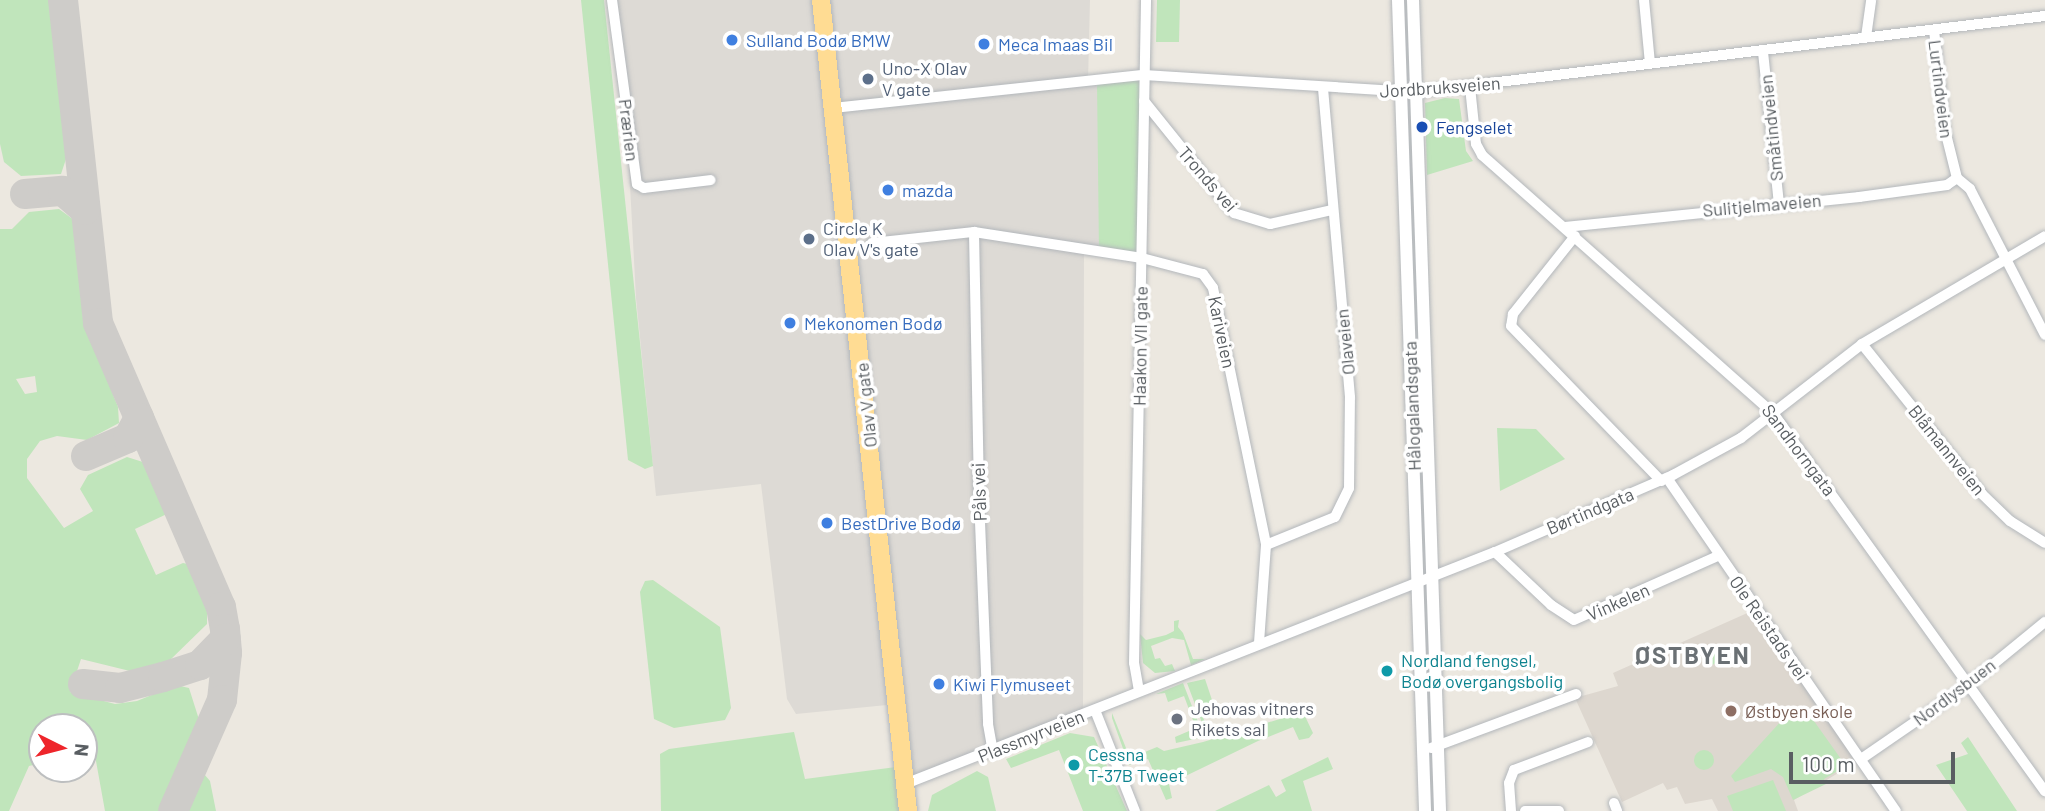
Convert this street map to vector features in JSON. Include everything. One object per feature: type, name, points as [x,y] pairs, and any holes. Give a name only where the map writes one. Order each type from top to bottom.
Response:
[{"type":"highway","name":"Olav V gate","points":[[821,0],[908,811]]},
{"type":"street","name":"Prærien","points":[[612,0],[637,184],[644,188],[711,180]]},
{"type":"street","name":"Haakon VII gate","points":[[1139,691],[1134,663],[1146,0]]},
{"type":"street","name":"Hålogalandsgata","points":[[1398,0],[1425,811]]},
{"type":"street","name":"Hålogalandsgata","points":[[1413,0],[1440,811]]},
{"type":"street","points":[[1644,0],[1650,63]]},
{"type":"street","points":[[1866,37],[1871,0]]},
{"type":"street","name":"Jordbruksveien","points":[[833,108],[1144,75],[1416,92],[2045,16]]},
{"type":"street","name":"Lurtindveien","points":[[1934,30],[1945,130],[1957,178],[1970,189],[2005,258]]},
{"type":"street","name":"Småtindveien","points":[[1763,52],[1779,204]]},
{"type":"street","name":"Sandhorngata","points":[[1470,86],[1476,144],[1482,155],[1773,413],[1970,682],[2045,791]]},
{"type":"street","name":"Olaveien","points":[[1266,545],[1335,517],[1346,501],[1350,397],[1323,88]]},
{"type":"street","name":"Tronds vei","points":[[1144,101],[1234,213],[1270,224],[1332,210]]},
{"type":"street","name":"Sulitjelmaveien","points":[[1565,227],[1947,186],[1957,178]]},
{"type":"street","name":"Kariveien","points":[[872,243],[974,232],[1142,258],[1192,268],[1203,274],[1213,288],[1266,545],[1259,643]]},
{"type":"street","name":"Påls vei","points":[[974,232],[979,497],[993,751]]},
{"type":"street","name":"Ole Reistads vei","points":[[1575,236],[1513,314],[1511,326],[1664,479],[1893,807]]},
{"type":"street","name":"Børtindgata","points":[[1095,710],[1495,552],[1712,456],[1862,344],[2045,236]]},
{"type":"street","points":[[2005,258],[2045,335]]},
{"type":"street","name":"Blåmannveien","points":[[1862,344],[1982,494],[2010,521],[2045,543]]},
{"type":"street","name":"Vinkelen","points":[[1495,552],[1551,605],[1574,620],[1718,556]]},
{"type":"street","name":"Nordlysbuen","points":[[1861,759],[1970,682],[2045,622]]},
{"type":"street","points":[[1424,751],[1576,694]]},
{"type":"street","name":"Plassmyrveien","points":[[905,784],[1095,710],[1135,811]]},
{"type":"street","points":[[1511,811],[1509,783],[1514,770],[1588,742]]},
{"type":"street","points":[[1880,811],[1893,807]]},
{"type":"street","points":[[1525,811],[1559,811]]},
{"type":"shaded area","points":[[612,0],[1090,0],[1088,82],[1144,75],[1142,258],[1084,251],[1083,715],[905,784],[897,704],[796,714],[787,699],[761,484],[656,496],[636,298],[626,110]]},
{"type":"shaded area","name":"Østbyen skole","points":[[1754,610],[1861,759],[1794,800],[1798,811],[1718,811],[1712,799],[1685,804],[1677,787],[1667,790],[1663,783],[1622,802],[1575,698],[1618,686],[1613,673]]},
{"type":"green space","points":[[0,0],[50,0],[67,156],[61,174],[21,176],[4,162],[0,144]]},
{"type":"green space","points":[[581,0],[604,0],[653,466],[645,469],[628,460]]},
{"type":"green space","points":[[1157,0],[1180,0],[1179,42],[1156,42]]},
{"type":"green space","points":[[1144,75],[1142,258],[1099,253],[1097,81]]},
{"type":"green space","points":[[1445,98],[1459,99],[1466,151],[1473,161],[1427,175],[1425,103]]},
{"type":"green space","points":[[59,209],[74,220],[83,318],[118,407],[119,423],[87,440],[57,436],[40,441],[27,459],[27,478],[64,528],[93,511],[80,489],[88,475],[127,457],[146,463],[169,513],[135,529],[156,575],[183,563],[192,565],[207,609],[207,624],[168,662],[134,672],[81,659],[70,692],[115,704],[137,701],[176,685],[189,688],[202,729],[162,811],[105,811],[98,772],[98,713],[28,713],[28,768],[9,811],[0,811],[0,229],[12,229],[29,212]],"holes":[[[35,376],[37,392],[25,394],[16,379]]]},
{"type":"green space","points":[[1497,428],[1536,429],[1565,459],[1500,491]]},
{"type":"green space","points":[[653,580],[720,627],[731,708],[725,720],[674,728],[654,719],[640,592],[645,581]]},
{"type":"green space","points":[[1179,620],[1178,627],[1193,659],[1205,659],[1191,665],[1184,640],[1172,638],[1151,646],[1155,659],[1160,658],[1165,666],[1172,664],[1175,671],[1155,673],[1143,663],[1140,634],[1146,640],[1166,635],[1174,631],[1174,621]]},
{"type":"green space","points":[[1710,649],[1718,657],[1710,665],[1702,657]]},
{"type":"green space","points":[[1205,679],[1213,703],[1201,708],[1203,718],[1209,728],[1222,724],[1225,732],[1207,736],[1187,683]]},
{"type":"green space","points":[[1183,683],[1204,737],[1176,743],[1175,737],[1196,728],[1184,696],[1168,702],[1165,693],[1156,694]]},
{"type":"green space","points":[[1804,707],[1846,766],[1824,779],[1826,784],[1793,800],[1783,777],[1771,769],[1735,782],[1731,776],[1782,720]]},
{"type":"green space","points":[[1303,712],[1313,733],[1309,738],[1299,740],[1293,727],[1258,741],[1169,784],[1172,798],[1166,800],[1148,759],[1129,765],[1112,718],[1112,713],[1130,758],[1157,747],[1164,751],[1203,742]]},
{"type":"green space","points":[[794,732],[805,779],[896,767],[899,811],[661,811],[660,754],[669,749]]},
{"type":"green space","points":[[1070,733],[1094,737],[1127,811],[1083,811],[1059,750],[1011,768],[1006,759]]},
{"type":"green space","points":[[1968,737],[2017,811],[1967,811],[1936,765],[1968,754],[1961,743]]},
{"type":"green space","points":[[1704,750],[1711,753],[1714,760],[1711,767],[1704,770],[1697,767],[1694,760],[1697,753]]},
{"type":"green space","points":[[1328,757],[1333,769],[1303,781],[1312,811],[1215,811],[1269,785],[1276,797],[1286,791],[1281,780]]},
{"type":"green space","points":[[977,771],[988,777],[996,811],[928,811],[932,795]]},
{"type":"green space","points":[[204,774],[210,781],[216,811],[186,811]]},
{"type":"green space","points":[[1773,780],[1786,811],[1733,811],[1727,796]]},
{"type":"taxiway","points":[[63,0],[98,323],[221,607],[225,629],[227,653],[222,700],[173,811]]},
{"type":"taxiway","points":[[25,194],[63,191],[85,210]]},
{"type":"taxiway","points":[[86,456],[128,438],[139,418]]},
{"type":"taxiway","points":[[83,684],[120,688],[163,677],[200,665],[226,638]]},
{"type":"place","name":"Sulland Bodø BMW","points":[[732,40]]},
{"type":"place","name":"Meca Imaas Bil","points":[[984,44]]},
{"type":"place","name":"Uno-X Olav V gate","points":[[868,79]]},
{"type":"place","name":"Fengselet","points":[[1422,127]]},
{"type":"place","name":"mazda","points":[[888,190]]},
{"type":"place","name":"Circle K Olav V's gate","points":[[809,239]]},
{"type":"place","name":"Mekonomen Bodø","points":[[790,323]]},
{"type":"place","name":"BestDrive Bodø","points":[[827,523]]},
{"type":"place","name":"Nordland fengsel, Bodø overgangsbolig","points":[[1387,671]]},
{"type":"place","name":"Kiwi Flymuseet","points":[[939,684]]},
{"type":"place","name":"Østbyen skole","points":[[1731,711]]},
{"type":"place","name":"Jehovas vitners Rikets sal","points":[[1177,719]]},
{"type":"place","name":"Cessna T-37B Tweet","points":[[1074,765]]},
{"type":"district","name":"ØSTBYEN","points":[[1693,655]]}]
